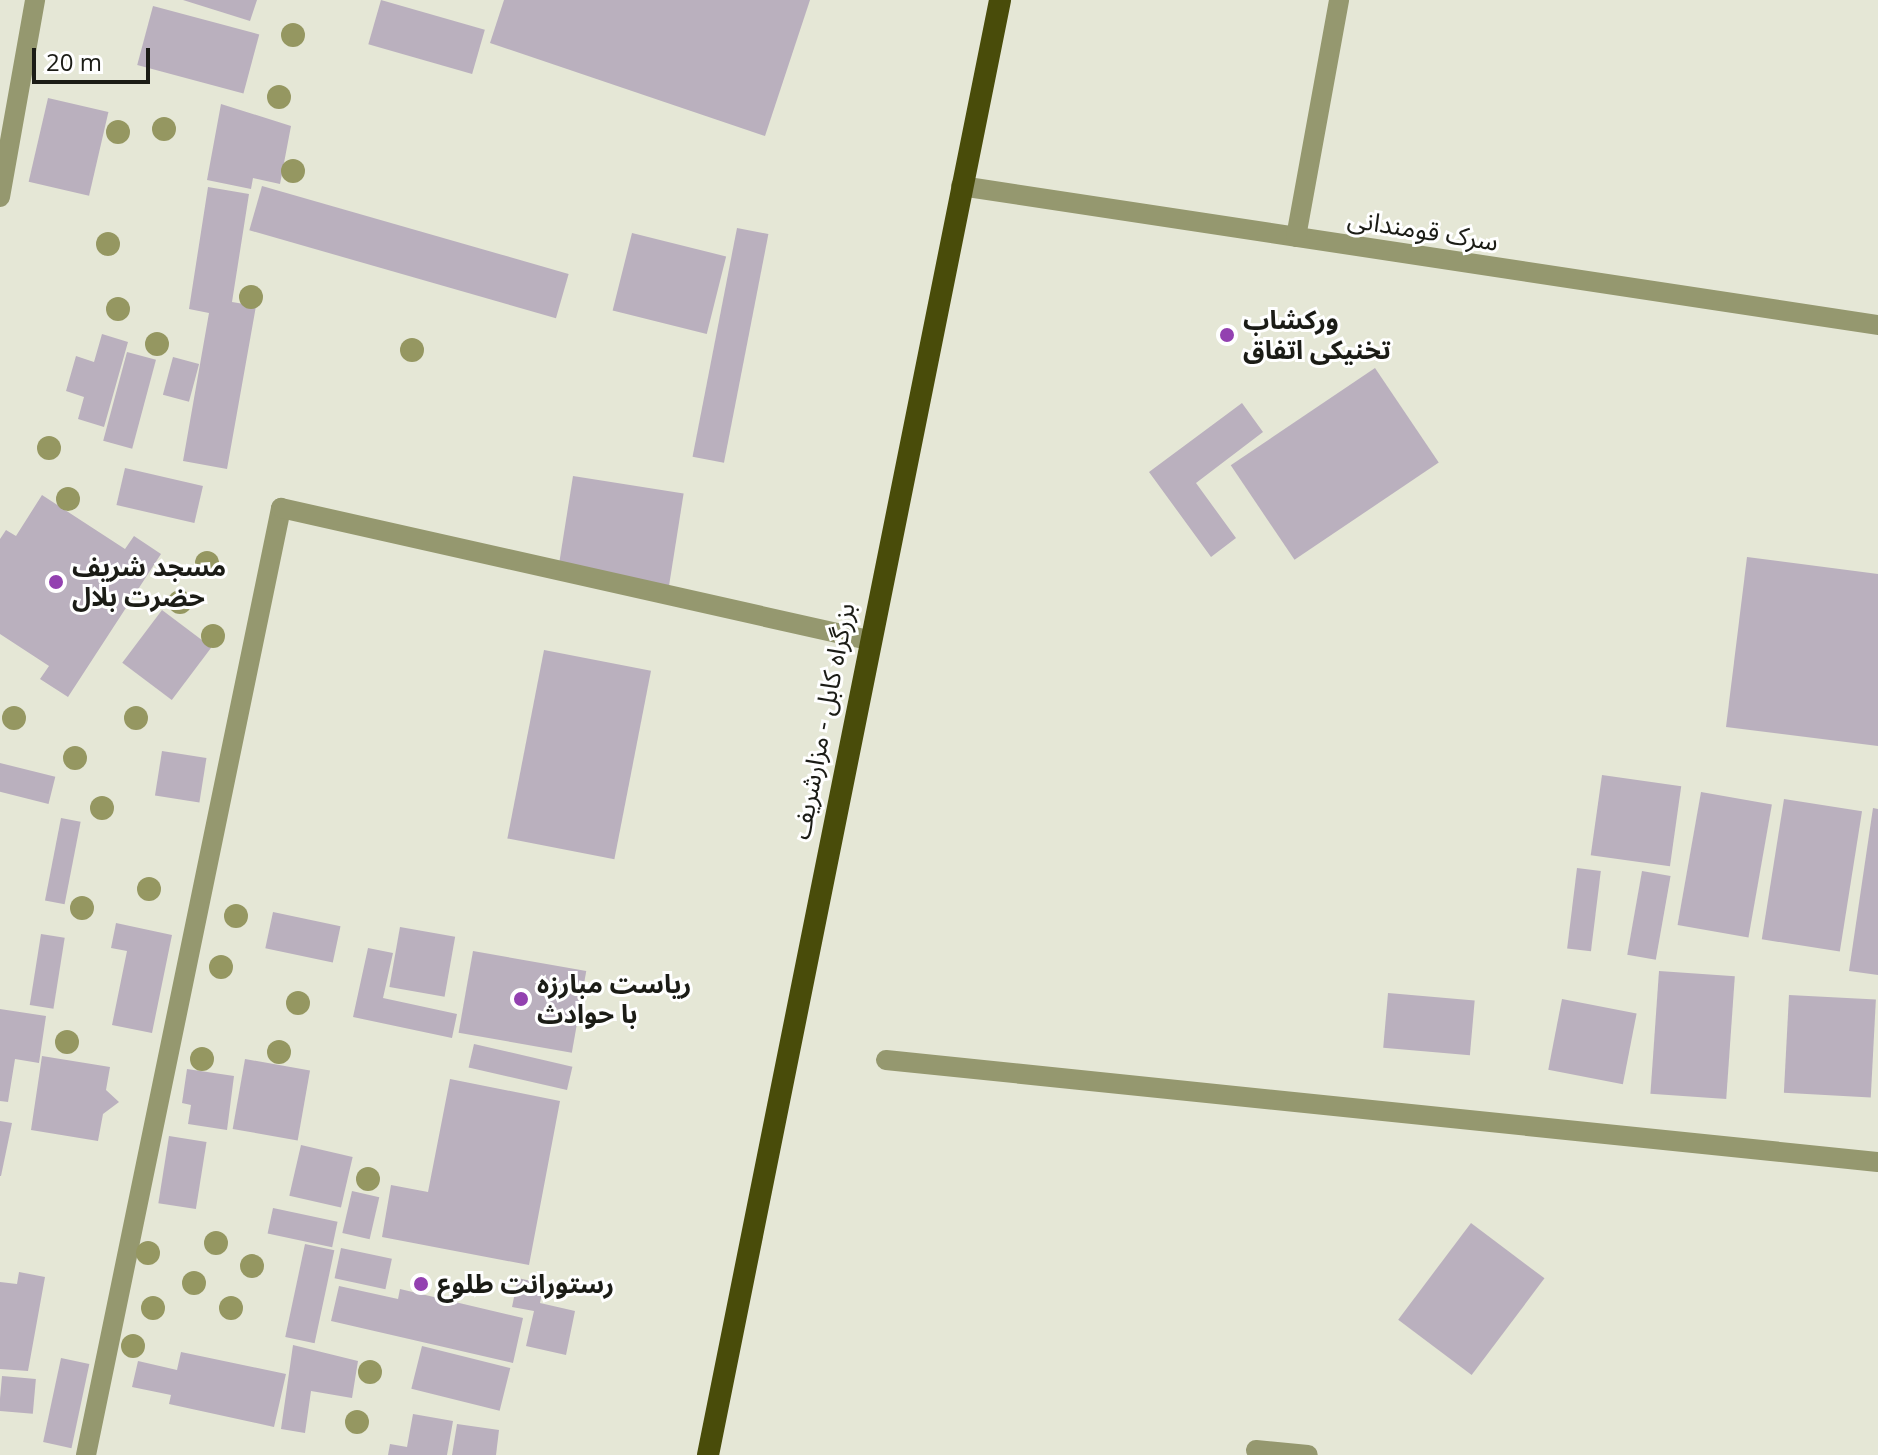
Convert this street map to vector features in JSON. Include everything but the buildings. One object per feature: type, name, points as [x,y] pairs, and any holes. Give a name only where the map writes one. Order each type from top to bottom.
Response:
[{"type":"highway","name":"بزرگراه کابل - مزارشریف","points":[[708,1455],[868,640],[1000,0]]},
{"type":"street","points":[[0,197],[35,0]]},
{"type":"street","points":[[1296,237],[1339,0]]},
{"type":"street","name":"سرک قومندانی","points":[[961,186],[1878,325]]},
{"type":"street","points":[[86,1455],[281,508],[868,640]]},
{"type":"street","points":[[886,1060],[1878,1162]]},
{"type":"street","points":[[1256,1450],[1308,1455]]},
{"type":"place","name":"ورکشاب تخنیکی اتفاق","points":[[1227,335]]},
{"type":"place","name":"مسجد شریف حضرت بلال","points":[[56,582]]},
{"type":"place","name":"ریاست مبارزه با حوادث","points":[[521,999]]},
{"type":"place","name":"رستورانت طلوع","points":[[421,1284]]}]
